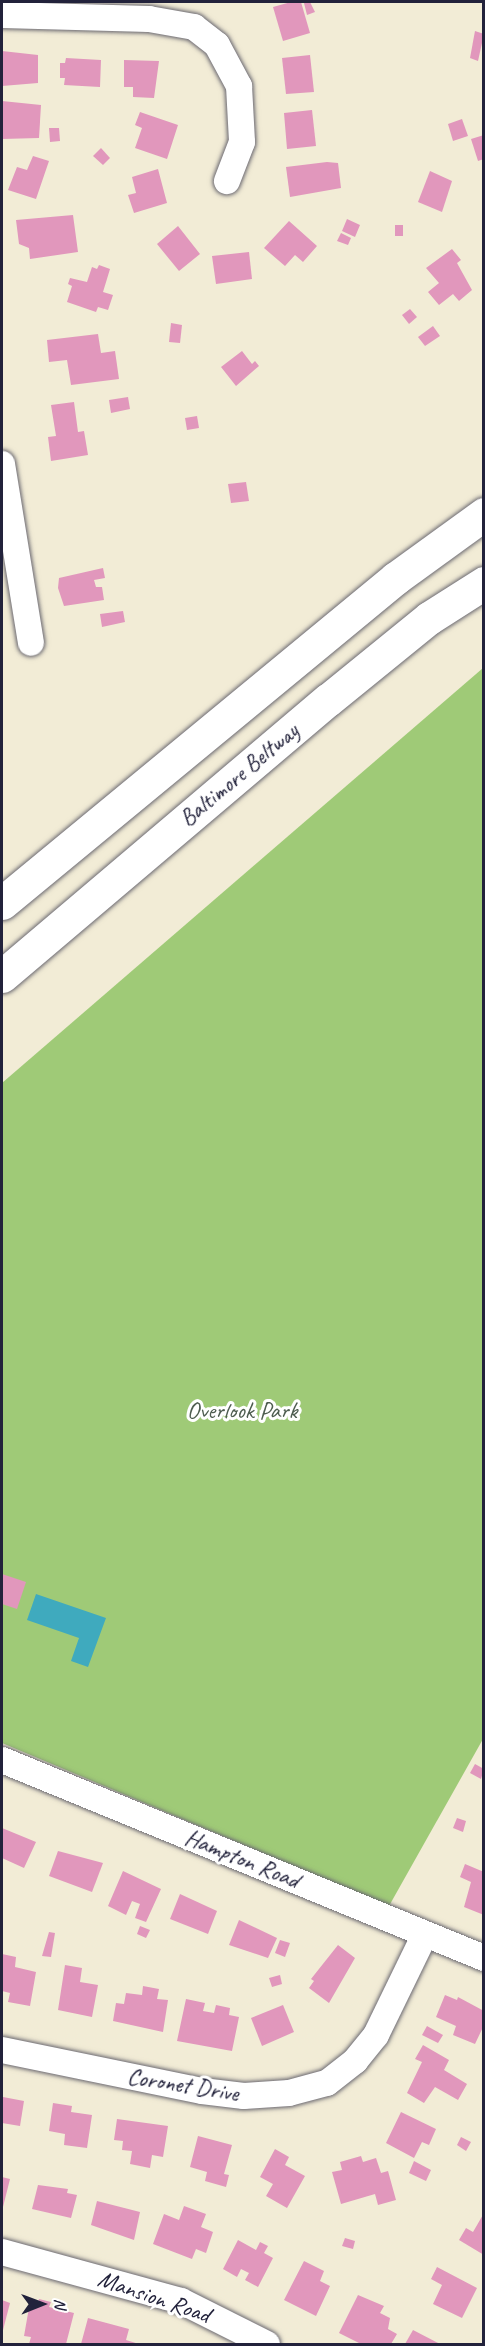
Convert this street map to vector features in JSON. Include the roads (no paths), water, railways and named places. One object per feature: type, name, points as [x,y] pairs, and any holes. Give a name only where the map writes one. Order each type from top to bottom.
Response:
[{"type":"highway","points":[[2,903],[387,585],[480,516]]},
{"type":"highway","name":"Baltimore Beltway","points":[[2,976],[338,692],[429,618],[483,582]]},
{"type":"street","points":[[2,15],[159,20],[194,27],[217,45],[239,86],[242,142],[227,181]]},
{"type":"street","points":[[2,465],[6,525],[31,643]]},
{"type":"street","name":"Hampton Road","points":[[2,1761],[483,1958]]},
{"type":"street","name":"Coronet Drive","points":[[2,2050],[202,2091],[244,2096],[289,2093],[327,2083],[355,2061],[376,2035],[425,1934]]},
{"type":"street","name":"Mansion Road","points":[[2,2252],[181,2301],[267,2344]]},
{"type":"water","points":[[36,1594],[106,1618],[88,1667],[71,1661],[79,1638],[27,1620]]},
{"type":"park label","name":"Overlook Park","points":[[242,1411]]}]
